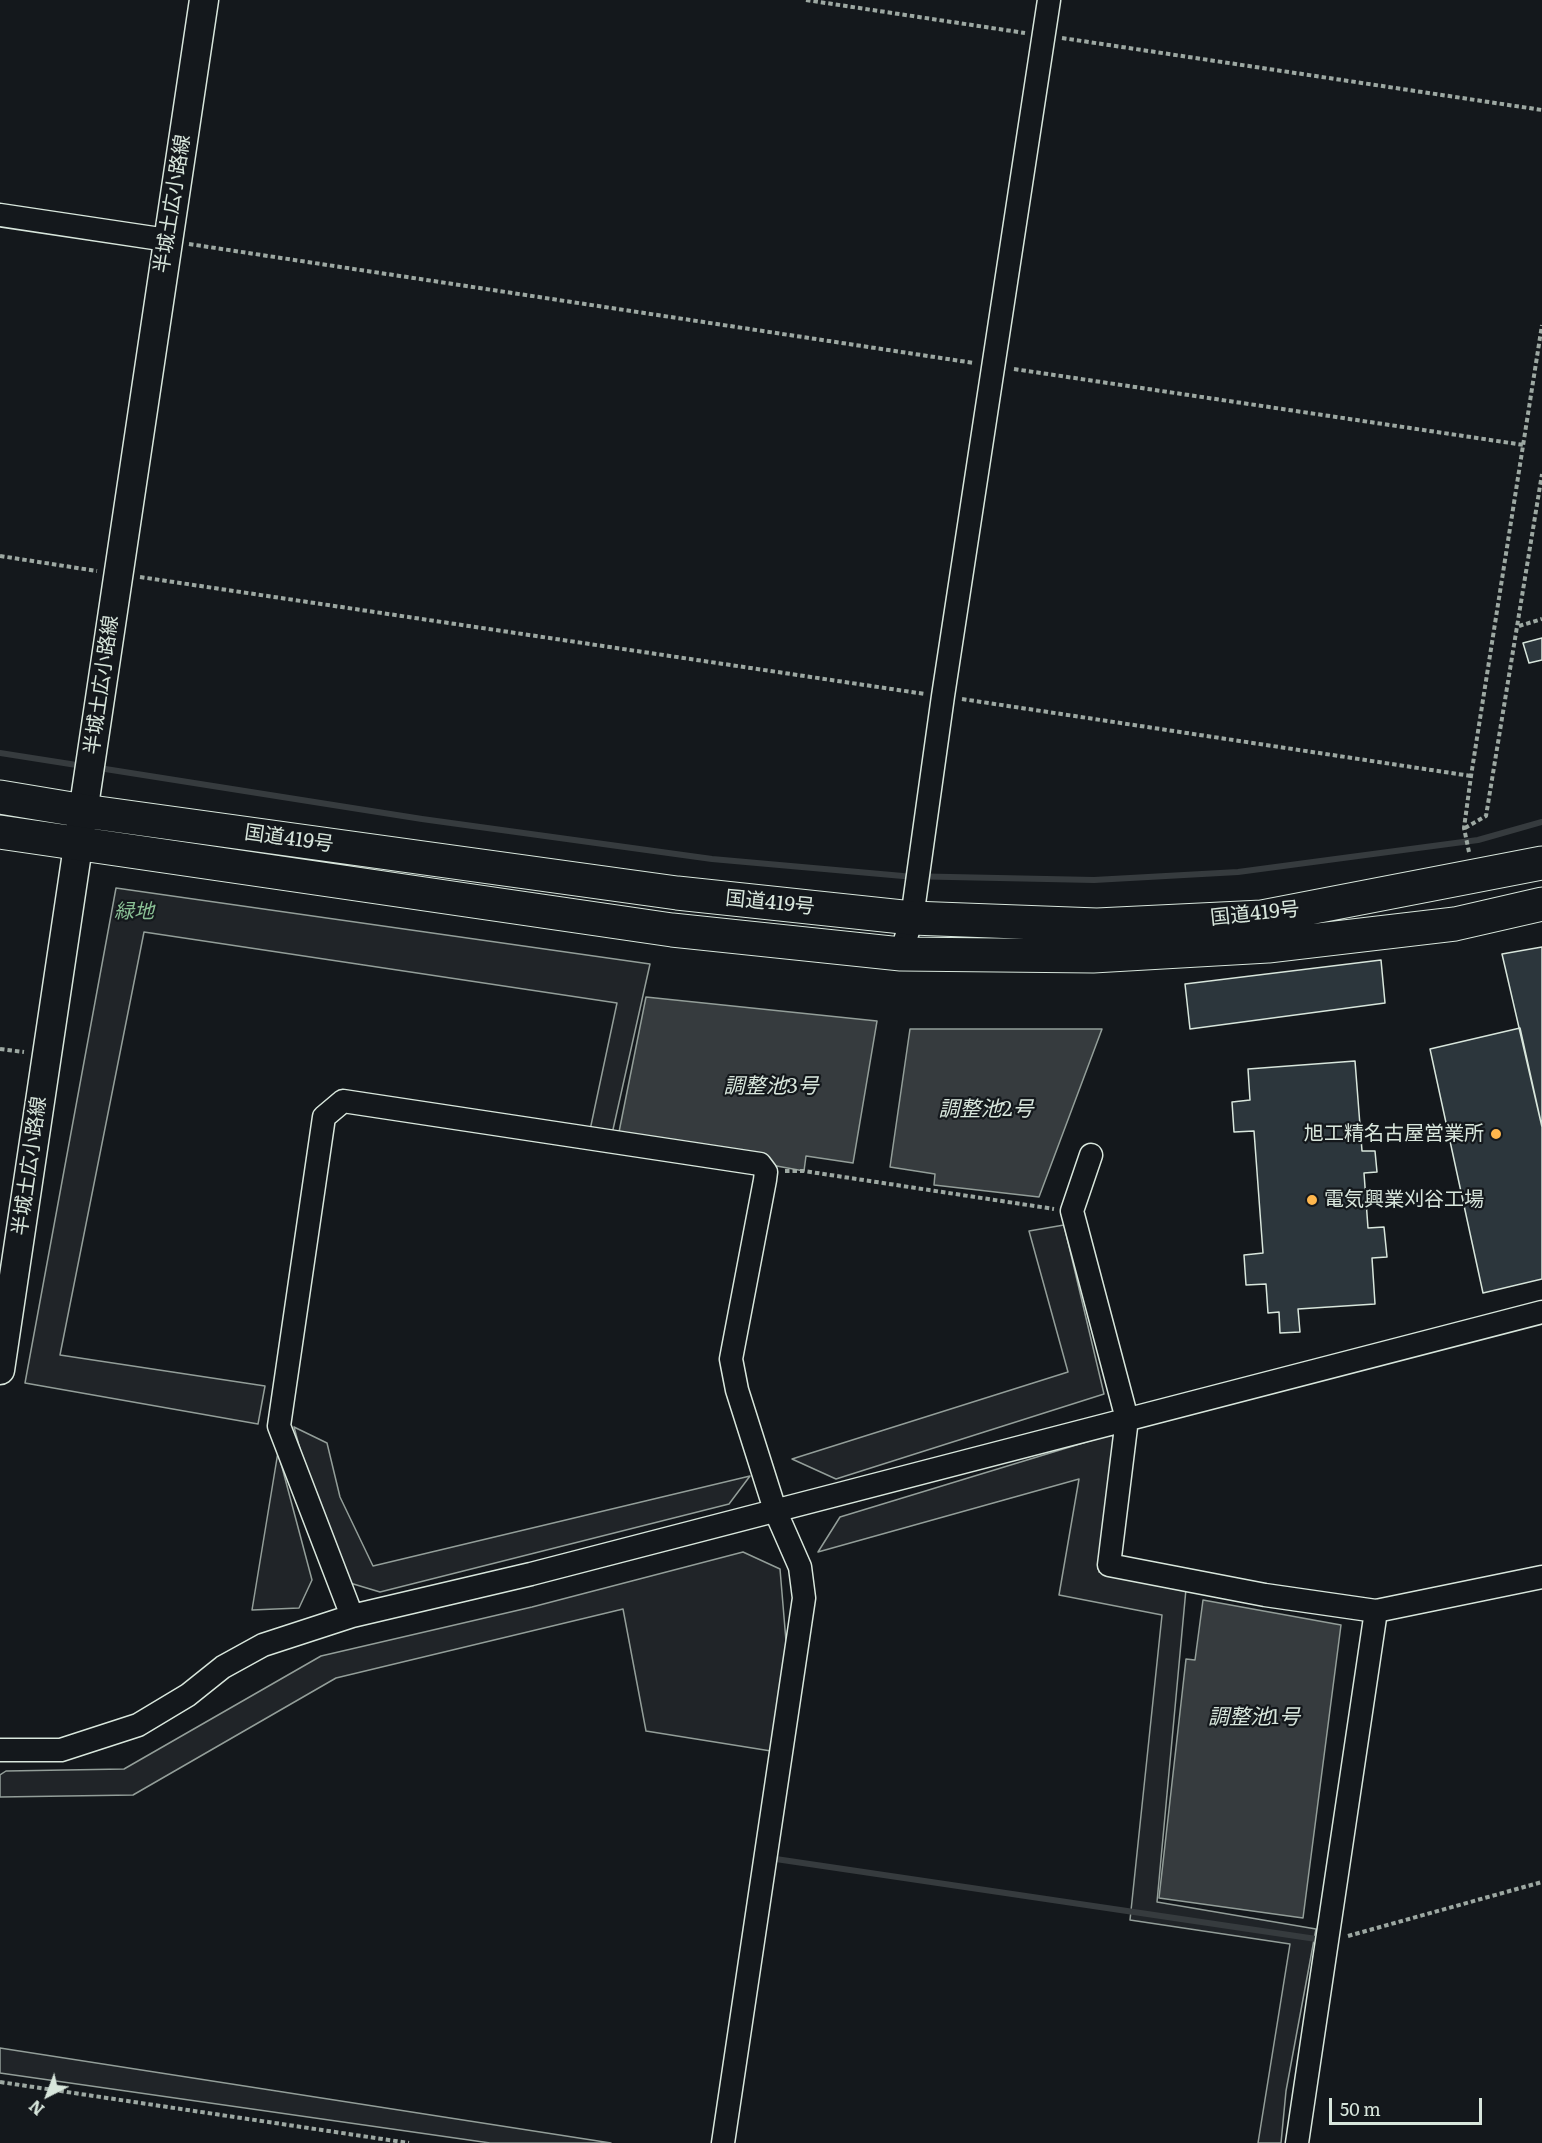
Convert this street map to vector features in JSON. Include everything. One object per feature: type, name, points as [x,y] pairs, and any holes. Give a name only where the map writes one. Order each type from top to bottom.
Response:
[{"type":"highway","name":"国道419号","points":[[0,797],[88,782],[677,893],[912,918],[1097,925],[1262,917],[1542,863]]},
{"type":"highway","name":"国道419号","points":[[0,832],[672,930],[901,954],[1093,956],[1268,946],[1455,924],[1542,904]]},
{"type":"main road","name":"半城土広小路線","points":[[0,1370],[204,0]]},
{"type":"street","points":[[901,954],[912,918],[943,696],[1049,0]]},
{"type":"street","points":[[0,215],[167,240]]},
{"type":"street","points":[[352,1616],[279,1426],[324,1117],[343,1101],[760,1164],[766,1172],[731,1359],[737,1390],[775,1510],[800,1567],[804,1598],[723,2143]]},
{"type":"street","points":[[1091,1155],[1072,1211],[1127,1419],[1109,1565],[1265,1595],[1376,1611],[1542,1577]]},
{"type":"street","points":[[0,1750],[61,1750],[138,1725],[188,1695],[223,1667],[263,1645],[352,1616],[531,1574],[1542,1312]]},
{"type":"street","points":[[1297,2143],[1376,1611]]},
{"type":"path","points":[[806,0],[1542,111]]},
{"type":"path","points":[[167,240],[1524,445]]},
{"type":"path","points":[[1470,855],[1464,828],[1471,776],[1542,325]]},
{"type":"path","points":[[1464,828],[1486,816],[1519,626],[1542,474]]},
{"type":"path","points":[[0,556],[1471,776]]},
{"type":"path","points":[[1519,626],[1542,619]]},
{"type":"path","points":[[766,1172],[804,1171],[1072,1211]]},
{"type":"path","points":[[1327,1942],[1542,1882]]},
{"type":"path","points":[[0,2082],[409,2143]]},
{"type":"green space","name":"緑地","points":[[116,888],[650,964],[612,1134],[590,1130],[617,1003],[144,932],[60,1355],[265,1386],[258,1424],[25,1383]]},
{"type":"green space","points":[[1064,1225],[1104,1394],[836,1479],[792,1459],[1068,1372],[1029,1231]]},
{"type":"green space","points":[[294,1427],[327,1443],[340,1497],[373,1566],[750,1476],[729,1504],[380,1592],[350,1583],[314,1501]]},
{"type":"green space","points":[[1119,1432],[1099,1572],[1186,1589],[1157,1902],[1316,1929],[1286,2091],[1281,2143],[1258,2143],[1290,1944],[1130,1920],[1162,1615],[1059,1595],[1079,1479],[818,1552],[840,1517]]},
{"type":"green space","points":[[278,1452],[312,1580],[299,1608],[252,1610]]},
{"type":"green space","points":[[743,1552],[780,1569],[787,1653],[771,1751],[646,1731],[623,1609],[336,1678],[133,1795],[0,1797],[0,1775],[6,1771],[124,1769],[321,1656],[532,1607]]},
{"type":"green space","points":[[0,2048],[611,2143],[490,2143],[0,2073]]},
{"type":"water","name":"調整池3号","points":[[646,997],[877,1021],[853,1163],[806,1156],[804,1171],[618,1137]]},
{"type":"water","name":"調整池2号","points":[[910,1029],[1102,1029],[1039,1197],[934,1185],[935,1174],[890,1167]]},
{"type":"water","name":"調整池1号","points":[[1203,1600],[1341,1625],[1303,1918],[1159,1898],[1186,1659],[1195,1660]]},
{"type":"building","points":[[1542,638],[1542,660],[1529,663],[1523,643]]},
{"type":"building","points":[[1542,947],[1542,1127],[1502,954]]},
{"type":"building","points":[[1381,960],[1385,1003],[1190,1029],[1185,984]]},
{"type":"building","points":[[1520,1028],[1542,1127],[1542,1279],[1483,1293],[1430,1049]]},
{"type":"building","name":"電気興業刈谷工場","points":[[1355,1061],[1362,1151],[1375,1151],[1377,1172],[1364,1173],[1368,1228],[1384,1227],[1387,1257],[1372,1258],[1375,1304],[1298,1309],[1300,1332],[1280,1333],[1279,1312],[1268,1313],[1266,1284],[1246,1285],[1244,1255],[1263,1253],[1254,1131],[1234,1132],[1232,1102],[1250,1100],[1248,1069]]},
{"type":"waterway","points":[[0,753],[83,766]]},
{"type":"waterway","points":[[99,768],[422,819],[712,859],[903,876],[1094,880],[1238,872],[1478,840],[1542,822]]},
{"type":"waterway","points":[[769,1858],[1323,1940]]},
{"type":"place","name":"旭工精名古屋営業所","points":[[1496,1134]]},
{"type":"place","name":"電気興業刈谷工場","points":[[1312,1200]]}]
